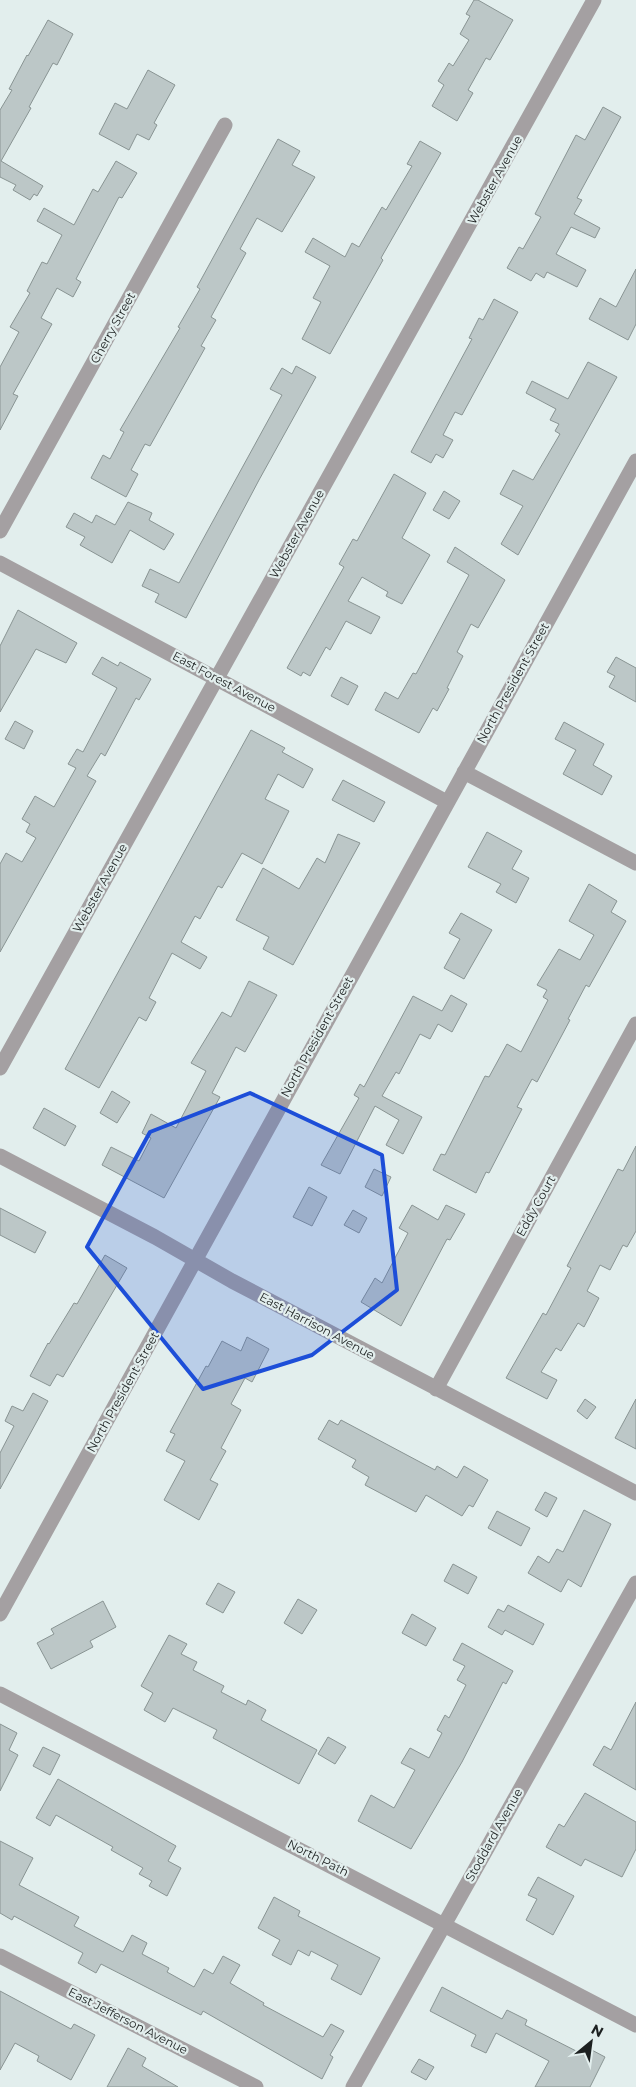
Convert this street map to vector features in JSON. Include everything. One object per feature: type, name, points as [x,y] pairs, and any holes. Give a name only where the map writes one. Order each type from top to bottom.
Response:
[{"type":"street","name":"Webster Avenue","points":[[0,1068],[594,0]]},
{"type":"street","name":"Cherry Street","points":[[0,531],[225,124]]},
{"type":"street","name":"North President Street","points":[[0,1614],[636,461]]},
{"type":"street","name":"East Forest Avenue","points":[[0,563],[447,802]]},
{"type":"street","points":[[464,772],[636,863]]},
{"type":"street","name":"Eddy Court","points":[[436,1389],[636,1024]]},
{"type":"street","name":"East Harrison Avenue","points":[[0,1156],[436,1389],[636,1493]]},
{"type":"street","name":"Stoddard Avenue","points":[[352,2087],[636,1583]]},
{"type":"street","name":"North Path","points":[[0,1694],[636,2025]]},
{"type":"street","name":"East Jefferson Avenue","points":[[0,1956],[256,2087]]},
{"type":"highlighted area","points":[[250,1093],[382,1155],[397,1290],[312,1355],[203,1389],[87,1247],[150,1132]]},
{"type":"building","points":[[474,0],[478,0],[513,20],[490,60],[486,58],[468,90],[473,93],[457,121],[432,106],[444,85],[438,81],[449,63],[453,66],[469,40],[460,34],[470,16],[466,14]]},
{"type":"building","points":[[48,20],[73,34],[57,65],[53,63],[29,107],[31,108],[1,161],[43,186],[37,196],[34,194],[30,200],[13,190],[16,185],[0,177],[0,110],[12,90],[9,89],[27,55]]},
{"type":"building","points":[[148,70],[175,85],[154,123],[157,125],[149,140],[137,134],[129,150],[99,134],[115,103],[127,109]]},
{"type":"building","points":[[603,107],[621,117],[577,198],[582,200],[574,214],[600,228],[595,238],[571,227],[556,254],[586,270],[577,287],[547,272],[544,278],[536,273],[531,281],[507,268],[519,247],[523,249],[541,217],[535,214],[576,135],[585,140]]},
{"type":"building","points":[[278,139],[300,151],[292,165],[315,177],[282,232],[257,218],[240,249],[246,253],[211,317],[216,320],[201,346],[205,348],[150,446],[145,444],[131,470],[138,474],[126,497],[91,478],[103,455],[110,459],[124,432],[120,430],[180,328],[178,327],[200,289],[197,287]]},
{"type":"building","points":[[420,141],[441,153],[381,258],[383,260],[330,354],[302,339],[321,302],[313,298],[330,266],[305,252],[313,238],[345,257],[352,243],[359,247],[382,207],[386,210],[412,166],[407,164]]},
{"type":"building","points":[[116,161],[137,173],[122,198],[119,197],[76,279],[81,282],[73,297],[57,288],[41,318],[52,324],[13,394],[18,396],[0,430],[0,367],[19,332],[10,327],[30,293],[27,291],[42,262],[47,264],[62,235],[37,221],[44,208],[74,225],[93,189],[98,192]]},
{"type":"building","points":[[636,269],[636,324],[628,340],[589,319],[600,298],[616,307]]},
{"type":"building","points":[[494,299],[518,312],[462,415],[455,412],[443,435],[453,440],[443,458],[436,454],[431,463],[411,452],[472,339],[469,338],[479,318],[483,320]]},
{"type":"building","points":[[588,362],[617,377],[518,555],[501,544],[523,506],[500,494],[513,470],[533,480],[560,434],[555,431],[559,424],[550,420],[556,409],[526,393],[532,381],[568,399]]},
{"type":"building","points":[[296,366],[316,377],[186,618],[155,602],[159,594],[142,586],[150,569],[179,583],[282,395],[270,389],[282,368],[292,374]]},
{"type":"building","points":[[394,474],[426,493],[402,538],[430,555],[402,604],[386,596],[388,592],[362,577],[348,601],[380,617],[371,634],[346,621],[330,650],[326,647],[310,676],[303,672],[301,676],[287,668],[344,567],[339,564],[353,539],[357,541]]},
{"type":"building","points":[[444,491],[460,501],[449,519],[433,510]]},
{"type":"building","points":[[128,502],[152,513],[149,520],[174,534],[164,550],[130,530],[112,563],[80,545],[85,537],[66,527],[74,513],[92,523],[96,515],[115,525]]},
{"type":"building","points":[[455,547],[505,580],[478,628],[471,624],[457,652],[463,656],[447,688],[449,689],[437,711],[433,708],[419,733],[375,710],[385,692],[398,699],[413,673],[416,674],[469,575],[447,562]]},
{"type":"building","points":[[18,610],[77,643],[66,663],[36,649],[0,712],[0,646]]},
{"type":"building","points":[[102,657],[118,666],[120,662],[151,679],[139,700],[136,698],[105,756],[101,753],[87,776],[96,781],[0,952],[0,864],[6,853],[22,862],[36,838],[26,832],[30,824],[22,819],[35,796],[54,807],[76,768],[68,764],[77,749],[83,752],[117,688],[92,674]]},
{"type":"building","points":[[616,657],[636,668],[636,702],[609,687],[615,676],[607,672]]},
{"type":"building","points":[[341,677],[358,686],[348,705],[331,696]]},
{"type":"building","points":[[15,721],[33,731],[24,749],[5,739]]},
{"type":"building","points":[[564,722],[604,744],[593,765],[612,776],[602,795],[563,774],[576,750],[555,739]]},
{"type":"building","points":[[251,730],[285,748],[282,752],[313,769],[303,788],[278,774],[265,799],[289,811],[262,864],[242,853],[222,888],[218,886],[200,919],[195,916],[181,942],[207,957],[200,969],[172,953],[149,998],[156,1002],[146,1021],[139,1017],[99,1088],[65,1069]]},
{"type":"building","points":[[343,780],[385,802],[374,822],[332,800]]},
{"type":"building","points":[[487,832],[522,851],[512,869],[529,878],[516,903],[496,892],[501,884],[468,867]]},
{"type":"building","points":[[338,834],[360,843],[293,965],[263,949],[269,937],[236,920],[263,868],[299,889],[317,858],[325,863]]},
{"type":"building","points":[[589,884],[617,901],[611,912],[626,921],[589,987],[586,985],[537,1082],[532,1079],[517,1107],[522,1109],[489,1173],[486,1172],[476,1193],[433,1170],[441,1154],[445,1155],[485,1076],[489,1077],[507,1044],[521,1052],[548,1000],[543,997],[547,990],[537,985],[559,949],[580,960],[594,935],[569,921]]},
{"type":"building","points":[[461,913],[492,930],[464,979],[444,968],[460,939],[449,933]]},
{"type":"building","points":[[249,981],[277,995],[245,1052],[236,1047],[212,1093],[220,1097],[164,1198],[102,1165],[111,1147],[139,1161],[151,1138],[142,1133],[151,1114],[176,1128],[206,1071],[191,1063],[222,1012],[231,1017]]},
{"type":"building","points":[[451,995],[467,1004],[452,1032],[438,1024],[430,1039],[420,1034],[399,1074],[396,1072],[382,1096],[422,1117],[403,1154],[386,1145],[399,1120],[375,1106],[340,1174],[321,1165],[359,1098],[354,1095],[360,1084],[364,1087],[413,996],[442,1011]]},
{"type":"building","points":[[112,1091],[130,1102],[117,1123],[100,1113]]},
{"type":"building","points":[[44,1108],[76,1126],[65,1146],[33,1128]]},
{"type":"building","points":[[636,1146],[636,1231],[627,1247],[623,1245],[610,1270],[600,1265],[587,1291],[599,1298],[584,1327],[578,1323],[561,1351],[556,1348],[541,1372],[557,1380],[547,1399],[506,1378],[543,1313],[546,1315],[571,1268],[567,1266],[618,1169],[623,1171]]},
{"type":"building","points":[[374,1169],[391,1177],[382,1196],[365,1187]]},
{"type":"building","points":[[309,1187],[327,1197],[312,1226],[293,1217]]},
{"type":"building","points":[[412,1205],[438,1220],[446,1205],[465,1214],[450,1240],[447,1239],[401,1326],[361,1302],[375,1278],[382,1283],[408,1233],[399,1228]]},
{"type":"building","points":[[0,1208],[46,1232],[35,1253],[0,1235]]},
{"type":"building","points":[[353,1210],[367,1218],[359,1233],[344,1225]]},
{"type":"building","points":[[105,1255],[127,1268],[63,1377],[57,1374],[50,1386],[30,1376],[48,1343],[74,1303],[77,1304]]},
{"type":"building","points":[[247,1337],[269,1349],[252,1382],[245,1378],[231,1404],[241,1410],[221,1448],[226,1451],[210,1480],[218,1484],[199,1520],[164,1500],[185,1461],[166,1451],[175,1434],[170,1432],[222,1341],[241,1351]]},
{"type":"building","points":[[33,1393],[48,1401],[0,1489],[0,1453],[14,1426],[5,1421],[12,1406],[23,1411]]},
{"type":"building","points":[[585,1399],[596,1407],[587,1419],[577,1411]]},
{"type":"building","points":[[636,1399],[636,1449],[615,1438]]},
{"type":"building","points":[[329,1420],[338,1425],[341,1420],[435,1470],[437,1466],[457,1478],[464,1466],[488,1480],[473,1507],[469,1505],[462,1516],[426,1495],[416,1512],[365,1485],[369,1477],[352,1467],[356,1460],[318,1439]]},
{"type":"building","points":[[545,1492],[557,1498],[547,1517],[535,1510]]},
{"type":"building","points":[[584,1510],[611,1524],[581,1587],[568,1579],[561,1592],[528,1573],[538,1556],[549,1563],[557,1549],[563,1552]]},
{"type":"building","points":[[497,1511],[530,1528],[521,1546],[488,1528]]},
{"type":"building","points":[[453,1564],[477,1577],[468,1594],[444,1581]]},
{"type":"building","points":[[218,1583],[235,1592],[223,1613],[206,1604]]},
{"type":"building","points":[[298,1599],[317,1610],[302,1634],[284,1623]]},
{"type":"building","points":[[103,1601],[116,1627],[90,1641],[93,1647],[51,1669],[37,1643],[54,1634],[51,1629]]},
{"type":"building","points":[[508,1605],[544,1624],[533,1645],[505,1630],[502,1635],[488,1627],[498,1609],[504,1612]]},
{"type":"building","points":[[412,1614],[436,1628],[426,1646],[402,1633]]},
{"type":"building","points":[[169,1635],[187,1644],[181,1654],[197,1662],[193,1670],[224,1686],[221,1692],[246,1705],[248,1700],[266,1710],[261,1720],[317,1750],[299,1784],[213,1738],[217,1730],[173,1708],[165,1722],[144,1710],[153,1693],[141,1686]]},
{"type":"building","points":[[462,1643],[513,1671],[506,1684],[503,1682],[462,1762],[411,1849],[358,1821],[371,1795],[394,1808],[415,1770],[401,1763],[410,1748],[429,1758],[442,1733],[437,1730],[445,1715],[449,1718],[466,1685],[457,1680],[465,1666],[453,1660]]},
{"type":"building","points":[[636,1702],[636,1790],[593,1765],[604,1746],[611,1750]]},
{"type":"building","points":[[0,1724],[17,1733],[9,1750],[18,1755],[0,1791]]},
{"type":"building","points":[[328,1737],[346,1747],[335,1764],[318,1754]]},
{"type":"building","points":[[43,1747],[60,1755],[50,1775],[33,1766]]},
{"type":"building","points":[[58,1779],[176,1846],[168,1861],[181,1868],[167,1896],[149,1886],[152,1881],[139,1874],[143,1868],[111,1850],[113,1847],[56,1815],[50,1826],[36,1818]]},
{"type":"building","points":[[585,1793],[636,1822],[636,1849],[622,1877],[585,1859],[581,1866],[546,1847],[559,1824],[564,1827]]},
{"type":"building","points":[[0,1841],[33,1858],[19,1885],[79,1917],[74,1926],[123,1952],[132,1935],[147,1943],[142,1954],[169,1968],[167,1972],[194,1987],[204,1969],[213,1974],[223,1956],[240,1965],[230,1983],[264,2003],[263,2005],[323,2037],[331,2024],[344,2031],[330,2055],[333,2057],[322,2079],[203,2011],[201,2015],[101,1964],[96,1973],[78,1963],[83,1953],[14,1916],[12,1920],[0,1913]]},
{"type":"building","points":[[538,1877],[574,1896],[553,1935],[526,1920],[537,1899],[528,1895]]},
{"type":"building","points":[[274,1897],[300,1911],[298,1916],[380,1958],[361,1995],[331,1979],[338,1965],[311,1951],[309,1956],[298,1950],[291,1965],[272,1955],[280,1940],[258,1928]]},
{"type":"building","points":[[442,1987],[502,2019],[507,2010],[527,2020],[525,2025],[584,2055],[588,2048],[605,2057],[590,2087],[535,2087],[549,2061],[496,2033],[486,2053],[471,2046],[476,2035],[430,2011]]},
{"type":"building","points":[[0,1991],[71,2029],[74,2024],[95,2035],[71,2080],[37,2061],[39,2056],[15,2043],[0,2070]]},
{"type":"building","points":[[128,2048],[146,2058],[142,2066],[178,2087],[107,2087]]},
{"type":"building","points":[[419,2059],[434,2067],[426,2080],[411,2072]]}]
